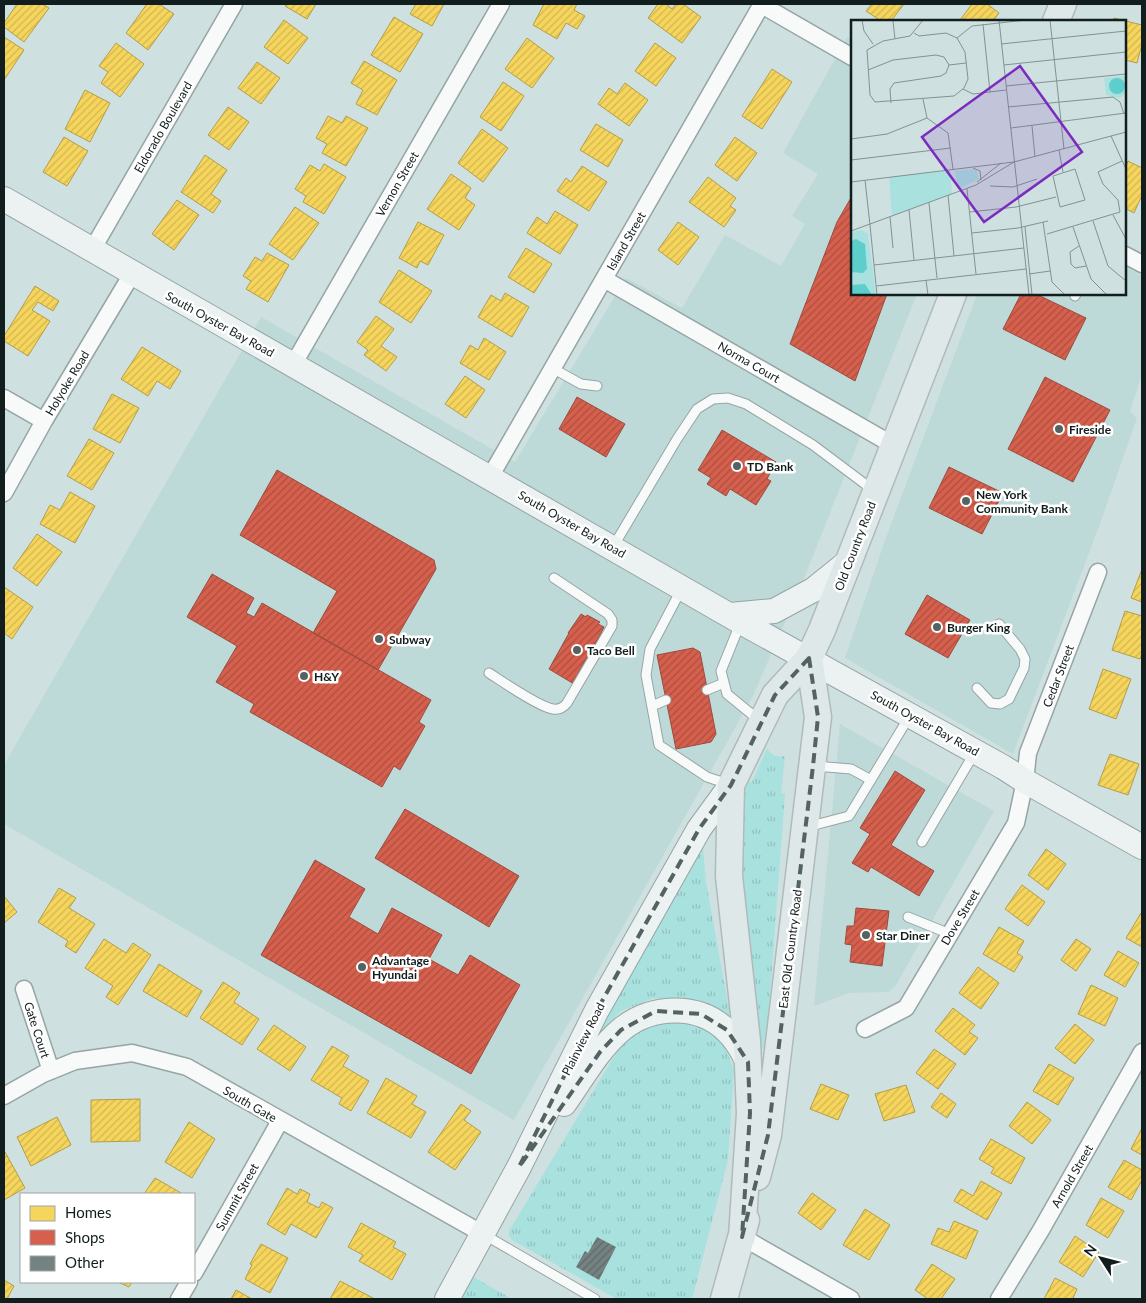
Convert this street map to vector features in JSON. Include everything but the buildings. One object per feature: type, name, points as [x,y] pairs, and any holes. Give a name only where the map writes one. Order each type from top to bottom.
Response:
[{"type":"main road","points":[[1056,20],[1063,4]]},
{"type":"main road","name":"South Oyster Bay Road","points":[[4,199],[736,619],[975,751],[1142,847]]},
{"type":"main road","name":"Old Country Road","points":[[731,785],[775,695],[809,658],[831,608],[953,295]]},
{"type":"main road","points":[[736,619],[774,611],[813,590],[849,561]]},
{"type":"main road","name":"East Old Country Road","points":[[724,1299],[768,1135],[818,717],[809,658]]},
{"type":"main road","name":"East Old Country Road","points":[[731,785],[729,876],[748,1062],[750,1113],[742,1237]]},
{"type":"main road","name":"Plainview Road","points":[[447,1299],[519,1167],[597,1010],[699,829],[731,785]]},
{"type":"main road","points":[[519,1167],[600,1052],[621,1030],[631,1022],[644,1016],[656,1011],[672,1010],[701,1014],[717,1022],[727,1030],[737,1042],[748,1062]]},
{"type":"street","name":"Eldorado Boulevard","points":[[92,250],[234,4]]},
{"type":"street","name":"Vernon Street","points":[[293,365],[501,4]]},
{"type":"street","points":[[761,4],[851,56]]},
{"type":"street","name":"Island Street","points":[[490,477],[761,4]]},
{"type":"street","points":[[1126,256],[1142,264]]},
{"type":"street","name":"Holyoke Road","points":[[4,493],[44,421],[132,274]]},
{"type":"street","name":"Norma Court","points":[[604,279],[893,446]]},
{"type":"street","points":[[4,398],[44,421]]},
{"type":"street","name":"Cedar Street","points":[[1025,781],[1028,753],[1098,572]]},
{"type":"street","name":"Dove Street","points":[[865,1029],[906,1008],[1016,823],[1025,781]]},
{"type":"street","name":"Gate Court","points":[[24,989],[51,1071]]},
{"type":"street","name":"Arnold Street","points":[[999,1299],[1041,1230],[1142,1052]]},
{"type":"street","name":"South Gate","points":[[4,1096],[51,1071],[76,1062],[132,1053],[186,1067],[483,1234]]},
{"type":"street","name":"Summit Street","points":[[195,1271],[280,1121]]},
{"type":"street","points":[[742,1237],[851,1299]]},
{"type":"street","points":[[179,1299],[188,1283]]},
{"type":"lane","points":[[552,368],[581,384],[597,386]]},
{"type":"lane","points":[[613,547],[697,409],[714,399],[728,398],[746,404],[820,450],[876,491]]},
{"type":"lane","points":[[489,673],[544,706],[555,710],[564,708],[612,626],[612,620],[608,614],[554,578]]},
{"type":"lane","points":[[682,588],[650,649],[646,675],[659,745],[707,777],[731,785]]},
{"type":"lane","points":[[736,619],[721,671],[727,694],[762,723]]},
{"type":"lane","points":[[977,688],[991,702],[1000,704],[1009,699],[1024,668],[1025,658],[1020,649],[999,624]]},
{"type":"lane","points":[[707,690],[724,683]]},
{"type":"lane","points":[[652,706],[666,700]]},
{"type":"lane","points":[[804,828],[849,816],[910,715]]},
{"type":"lane","points":[[922,842],[975,751]]},
{"type":"lane","points":[[813,766],[851,769],[871,780]]},
{"type":"lane","points":[[908,917],[950,934]]},
{"type":"lane","points":[[483,1234],[596,1299]]},
{"type":"highlighted area","points":[[809,658],[818,717],[813,766],[768,1135],[742,1237],[750,1113],[748,1062],[727,1030],[701,1014],[656,1011],[621,1030],[600,1052],[519,1167],[597,1010],[699,829],[731,785],[775,695]]},
{"type":"shaded area","points":[[847,37],[851,39],[851,295],[917,295],[803,581],[753,696],[514,1120],[4,824],[4,765],[261,317],[515,462],[626,278],[682,308],[725,235],[781,266],[805,224],[792,216],[818,174],[783,153]]},
{"type":"shaded area","points":[[1126,268],[1142,276],[1142,375],[1130,411],[1137,418],[1101,521],[1013,754],[845,658],[884,543],[977,295],[1126,295]]},
{"type":"shaded area","points":[[840,724],[994,811],[896,985],[889,992],[849,993],[814,1006]]},
{"type":"green space","points":[[767,748],[774,755],[785,756],[781,793],[785,794],[766,1049],[756,1049],[744,948],[739,815],[748,781],[752,782]]},
{"type":"green space","points":[[702,836],[706,882],[730,1015],[728,1018],[689,1000],[654,998],[621,1011],[600,1033],[593,1030]]},
{"type":"green space","points":[[675,1021],[702,1028],[724,1044],[734,1070],[728,1160],[692,1299],[617,1299],[512,1240],[509,1236],[509,1231],[627,1035],[649,1023]]},
{"type":"green space","points":[[463,1271],[512,1299],[447,1299]]},
{"type":"place","name":"Fireside","points":[[1059,429]]},
{"type":"place","name":"TD Bank","points":[[737,466]]},
{"type":"place","name":"New York Community Bank","points":[[966,501]]},
{"type":"place","name":"Burger King","points":[[937,627]]},
{"type":"place","name":"Subway","points":[[379,639]]},
{"type":"place","name":"Taco Bell","points":[[577,650]]},
{"type":"place","name":"H&Y","points":[[304,676]]},
{"type":"place","name":"Star Diner","points":[[866,935]]},
{"type":"place","name":"Advantage Hyundai","points":[[362,967]]}]
